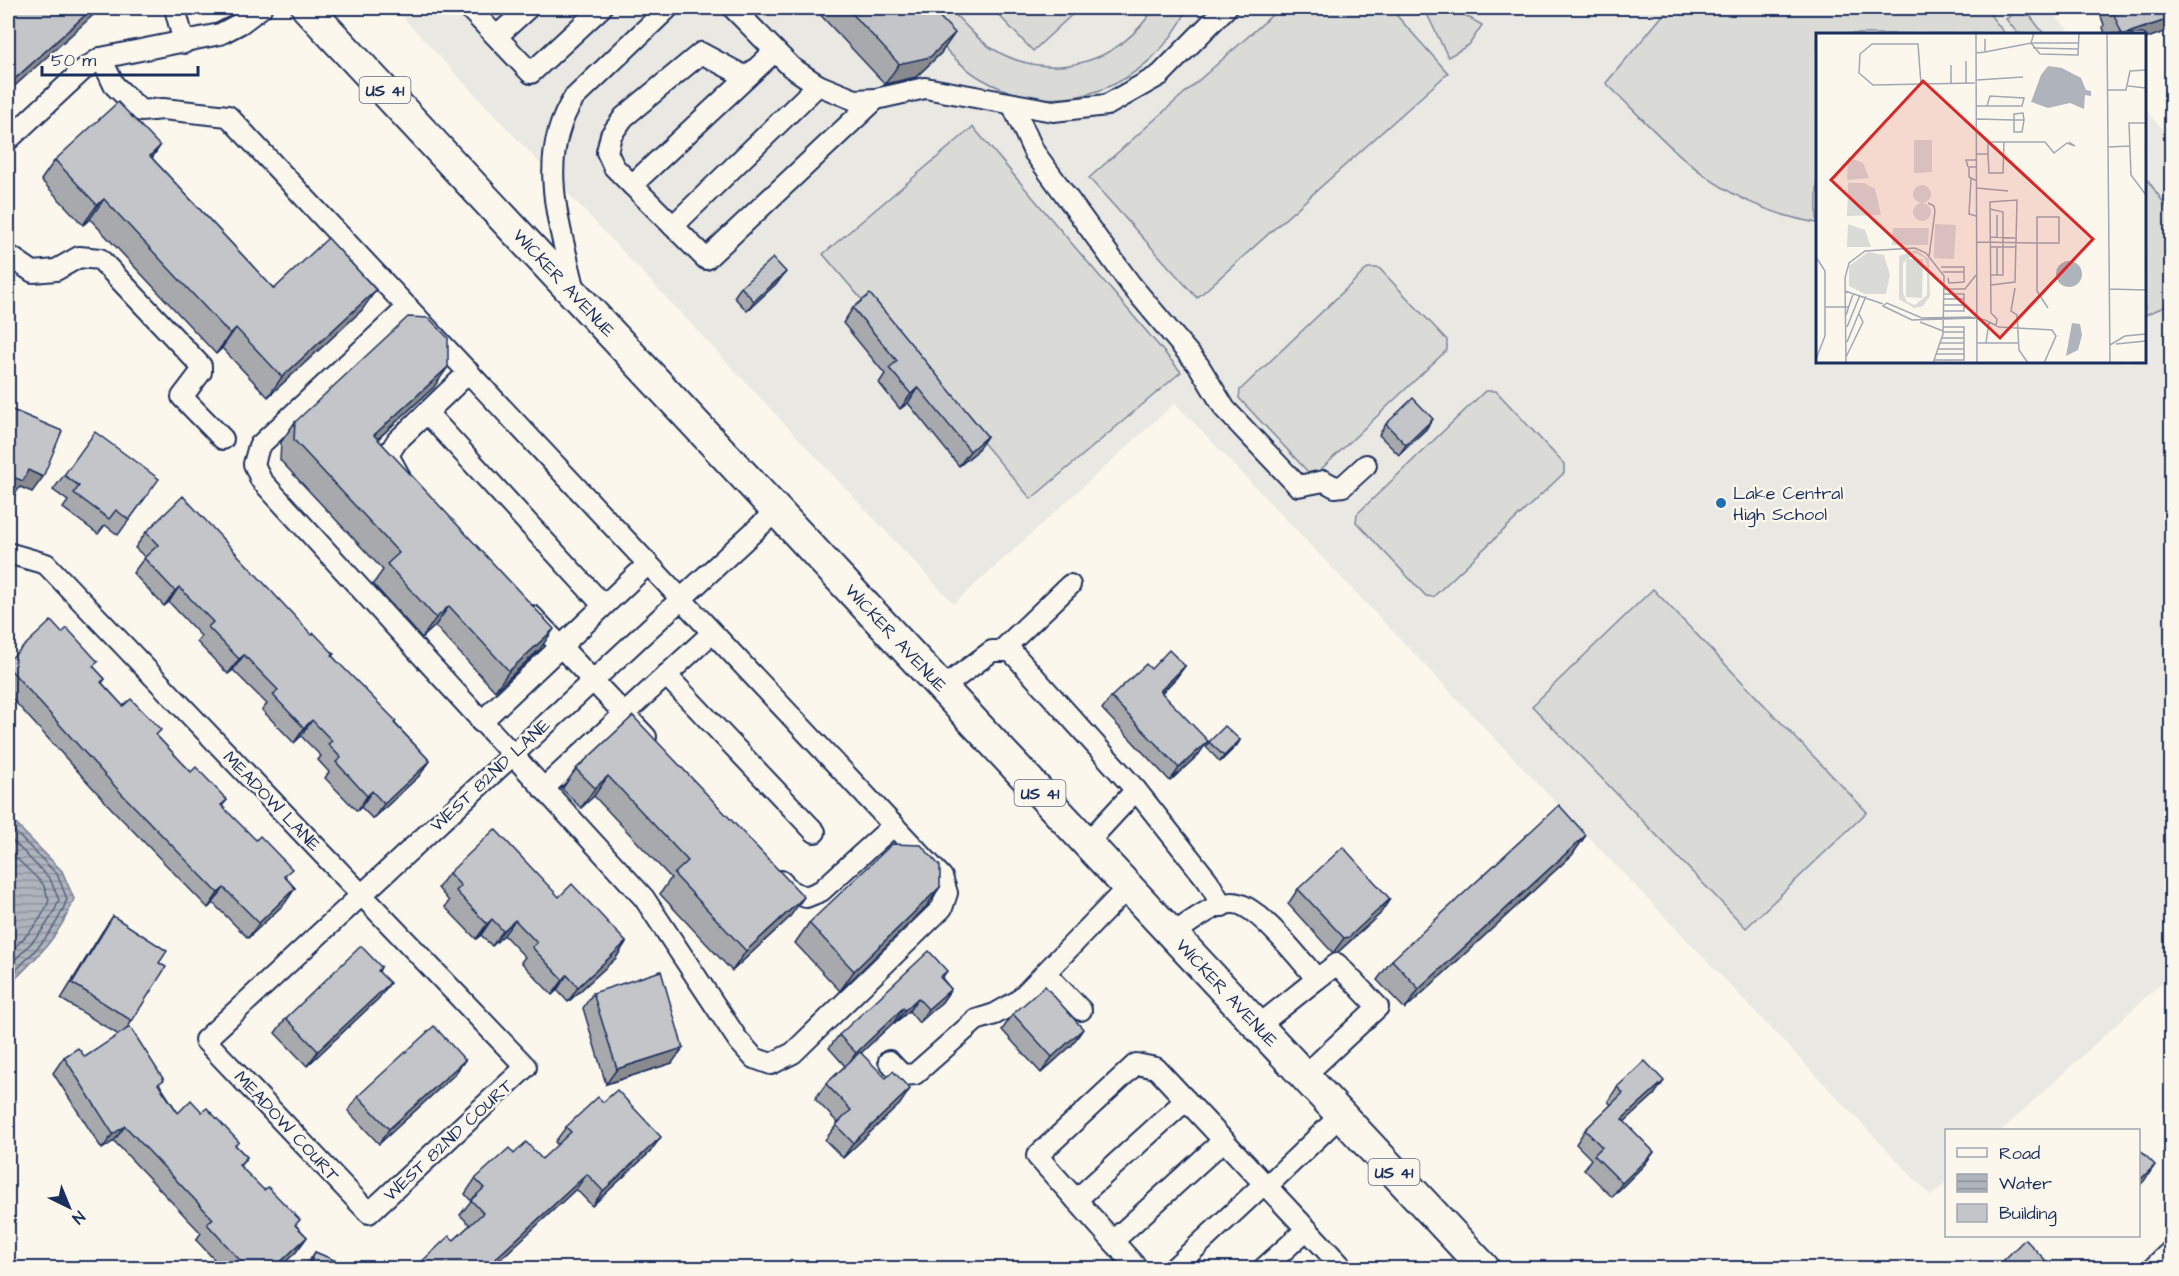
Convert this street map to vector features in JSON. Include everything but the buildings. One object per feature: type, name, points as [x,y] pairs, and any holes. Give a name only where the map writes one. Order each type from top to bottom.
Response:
[{"type":"highway","name":"WICKER AVENUE","points":[[307,8],[1484,1269]]},
{"type":"street","points":[[175,8],[184,43]]},
{"type":"street","points":[[8,140],[84,69],[101,58],[184,43],[219,34],[241,23],[261,8]]},
{"type":"street","points":[[469,8],[531,73],[601,8]]},
{"type":"street","points":[[497,36],[528,8]]},
{"type":"street","points":[[576,296],[555,207],[552,181],[554,144],[563,114],[574,98],[668,8]]},
{"type":"street","points":[[733,8],[791,68],[818,85],[855,100],[876,99],[925,88],[1053,111],[1107,105],[1160,75],[1227,8]]},
{"type":"street","points":[[632,185],[774,51]]},
{"type":"street","points":[[746,77],[701,53],[624,117],[611,135],[607,152],[614,167],[706,259],[876,99]]},
{"type":"street","points":[[101,58],[114,85],[141,111],[163,109],[228,116],[408,307],[469,372],[712,633],[942,877],[947,893],[942,908],[793,1053],[771,1064],[754,1058],[738,1040],[644,898],[261,480],[254,465],[259,446],[408,307]]},
{"type":"street","points":[[673,226],[818,85]]},
{"type":"street","points":[[1012,104],[1034,152],[1131,285],[1199,366],[1225,409],[1264,453],[1298,486],[1324,481],[1335,487],[1343,486],[1366,465]]},
{"type":"street","points":[[8,255],[33,272],[56,270],[79,257],[100,258],[118,274],[201,366],[201,372],[182,397],[224,439]]},
{"type":"street","points":[[409,484],[393,467],[388,455],[397,441],[469,372]]},
{"type":"street","points":[[427,413],[603,606]]},
{"type":"street","name":"WEST 82ND LANE","points":[[206,1040],[776,511]]},
{"type":"street","name":"MEADOW LANE","points":[[8,553],[46,564],[526,1067]]},
{"type":"street","points":[[481,722],[648,564]]},
{"type":"street","points":[[1001,651],[1070,585]]},
{"type":"street","points":[[520,603],[656,748]]},
{"type":"street","points":[[543,789],[712,633]]},
{"type":"street","points":[[942,688],[992,651],[1011,651],[1136,790],[1208,881],[1222,906]]},
{"type":"street","points":[[666,675],[815,832]]},
{"type":"street","points":[[1087,843],[1136,790]]},
{"type":"street","points":[[768,866],[792,892],[806,897],[822,891],[894,825]]},
{"type":"street","points":[[889,1061],[902,1075],[915,1074],[976,1020],[995,1014],[1018,1001],[1128,887]]},
{"type":"street","points":[[1172,934],[1222,906],[1233,903],[1254,911],[1317,979]]},
{"type":"street","points":[[1258,1026],[1337,964],[1378,1008],[1304,1076]]},
{"type":"street","points":[[1046,974],[1081,1010]]},
{"type":"street","name":"MEADOW COURT","points":[[206,1040],[369,1213]]},
{"type":"street","points":[[1137,1269],[1036,1156],[1136,1064],[1156,1068],[1343,1269]]},
{"type":"street","name":"WEST 82ND COURT","points":[[369,1213],[526,1067]]},
{"type":"street","points":[[1076,1200],[1186,1100]]},
{"type":"street","points":[[1174,1269],[1341,1115]]},
{"type":"street","points":[[1113,1241],[1224,1140]]},
{"type":"street","points":[[1264,1269],[1307,1229]]},
{"type":"street","points":[[2153,1269],[2172,1250]]},
{"type":"shaded area","name":"Lake Central High School","points":[[394,8],[2047,8],[2072,33],[1816,33],[1816,363],[2146,363],[2146,111],[2171,138],[2171,974],[2003,1129],[1945,1129],[1945,1183],[1931,1196],[1175,403],[954,604]]},
{"type":"shaded area","points":[[908,8],[949,8],[975,35],[993,49],[1015,60],[1038,65],[1060,66],[1082,62],[1123,43],[1140,27],[1154,8],[1188,8],[1172,36],[1151,59],[1127,77],[1100,90],[1071,97],[1041,98],[1010,92],[980,78],[951,54]]},
{"type":"shaded area","points":[[992,8],[1079,8],[1033,51]]},
{"type":"shaded area","points":[[1280,8],[1390,8],[1448,73],[1197,298],[1089,178]]},
{"type":"shaded area","points":[[1424,8],[1452,8],[1482,25],[1469,45],[1448,57]]},
{"type":"shaded area","points":[[1669,8],[1985,8],[2004,33],[1816,33],[1816,223],[1782,215],[1724,189],[1677,152],[1606,83]]},
{"type":"shaded area","points":[[2024,8],[2043,33],[2017,33],[2006,19]]},
{"type":"shaded area","points":[[973,127],[1181,372],[1031,499],[823,254]]},
{"type":"shaded area","points":[[2146,178],[2171,213],[2171,304],[2146,315]]},
{"type":"shaded area","points":[[1368,268],[1379,268],[1447,340],[1447,350],[1317,473],[1309,473],[1239,398],[1240,390]]},
{"type":"shaded area","points":[[1485,391],[1496,391],[1564,464],[1564,473],[1433,597],[1426,596],[1356,522],[1357,514]]},
{"type":"shaded area","points":[[1653,589],[1867,812],[1746,928],[1532,706]]},
{"type":"water","points":[[8,816],[62,871],[74,899],[54,936],[8,986]]},
{"type":"place","name":"Lake Central High School","points":[[1721,503]]}]
